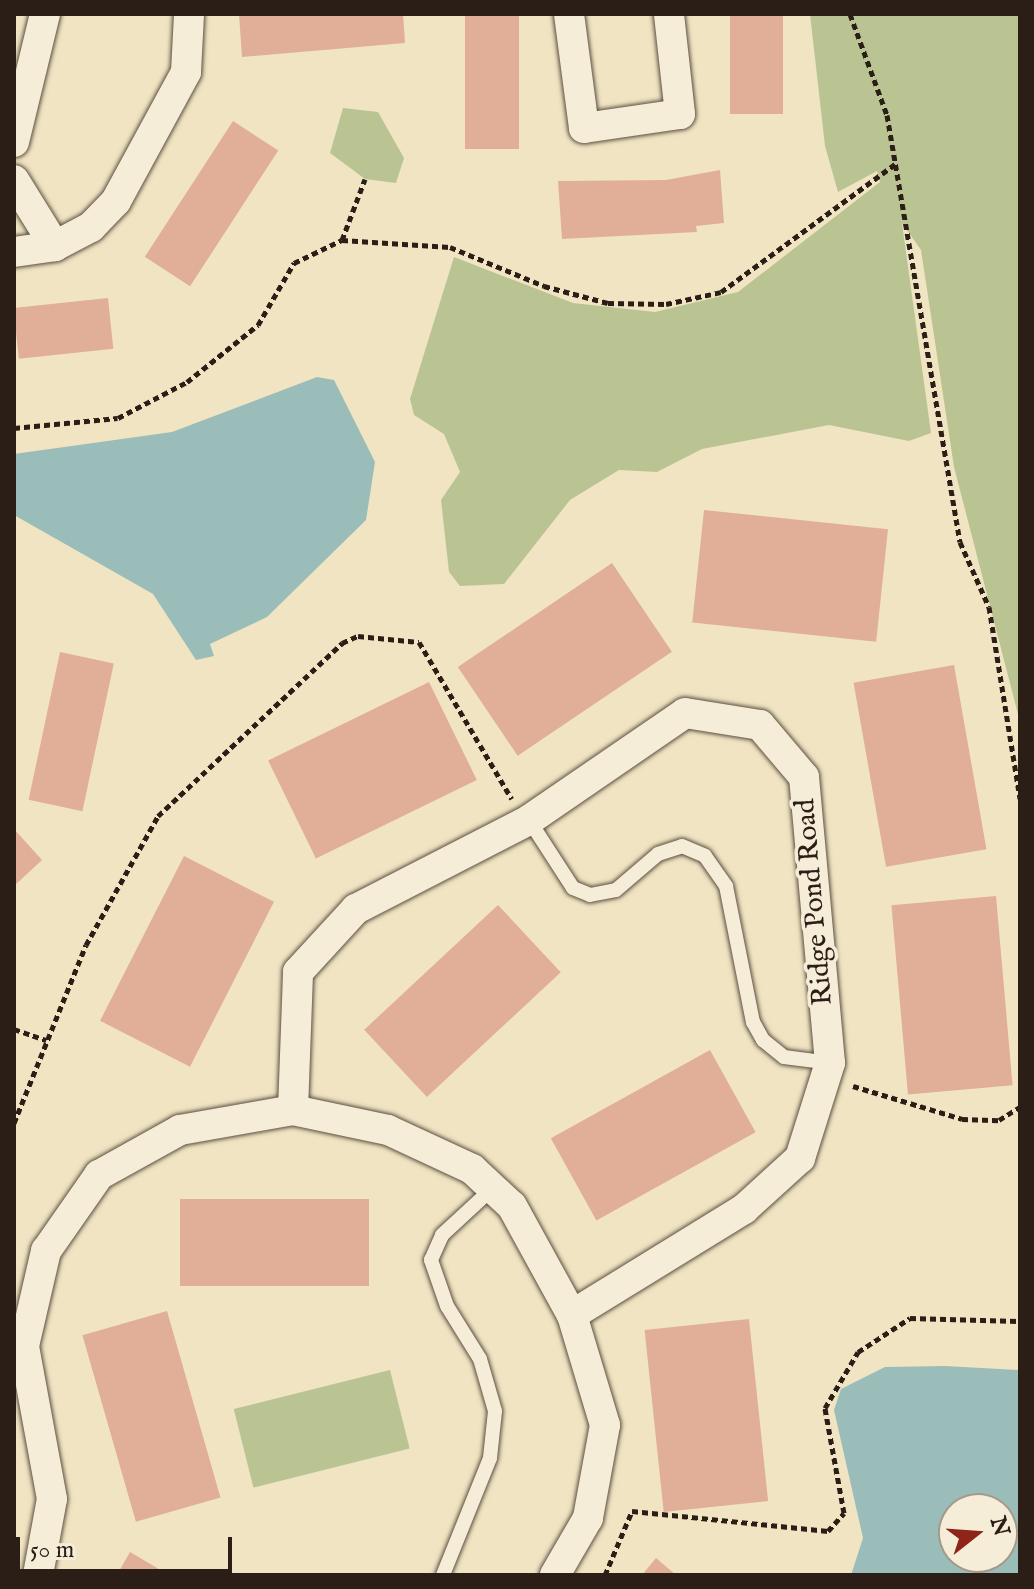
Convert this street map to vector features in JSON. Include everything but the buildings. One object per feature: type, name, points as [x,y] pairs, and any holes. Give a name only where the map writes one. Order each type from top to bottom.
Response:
[{"type":"street","points":[[14,142],[45,14]]},
{"type":"street","points":[[14,252],[55,246],[91,227],[116,201],[167,114],[186,72],[189,14]]},
{"type":"street","points":[[569,14],[584,128],[680,114],[669,14]]},
{"type":"street","points":[[14,180],[55,246]]},
{"type":"street","name":"Ridge Pond Road","points":[[293,1110],[298,972],[356,909],[529,820],[685,713],[760,725],[804,777],[828,1069],[800,1158],[744,1209],[572,1315]]},
{"type":"street","points":[[38,1575],[52,1499],[24,1346],[46,1251],[99,1175],[180,1130],[293,1110],[388,1130],[472,1169],[512,1206],[572,1315],[605,1425],[588,1518],[555,1575]]},
{"type":"lane","points":[[529,820],[573,888],[590,895],[616,890],[670,850],[682,846],[705,856],[726,886],[753,1022],[763,1040],[784,1057],[828,1069]]},
{"type":"lane","points":[[443,1575],[490,1458],[495,1411],[480,1359],[434,1280],[431,1260],[442,1235],[493,1188]]},
{"type":"path","points":[[850,14],[887,115],[960,542],[989,607],[1020,799]]},
{"type":"path","points":[[14,428],[118,418],[187,382],[258,325],[294,263],[342,240],[450,247],[544,286],[608,303],[666,304],[721,292],[895,164]]},
{"type":"path","points":[[342,240],[365,179]]},
{"type":"path","points":[[14,1123],[86,945],[158,816],[342,643],[358,636],[419,642],[498,782],[529,820]]},
{"type":"path","points":[[14,1029],[46,1040]]},
{"type":"path","points":[[828,1069],[962,1119],[999,1120],[1020,1107]]},
{"type":"path","points":[[605,1575],[632,1511],[828,1531],[844,1513],[825,1408],[858,1352],[910,1318],[1020,1321]]},
{"type":"green space","points":[[810,14],[1020,14],[1020,722],[954,467],[921,250],[902,223],[931,433],[909,441],[829,425],[702,449],[657,472],[619,470],[570,500],[504,584],[460,586],[449,572],[441,500],[460,472],[444,434],[414,415],[410,399],[454,257],[573,303],[655,312],[738,292],[880,182],[877,171],[838,192],[825,146]]},
{"type":"green space","points":[[343,108],[378,112],[404,158],[396,183],[365,179],[330,153]]},
{"type":"green space","points":[[390,1370],[410,1449],[253,1488],[234,1409]]},
{"type":"water","points":[[317,377],[334,380],[375,462],[366,520],[267,617],[210,644],[214,656],[196,660],[153,594],[14,515],[14,454],[172,432]]},
{"type":"water","points":[[885,1367],[1020,1370],[1020,1575],[851,1575],[863,1538],[834,1410],[841,1389]]}]
